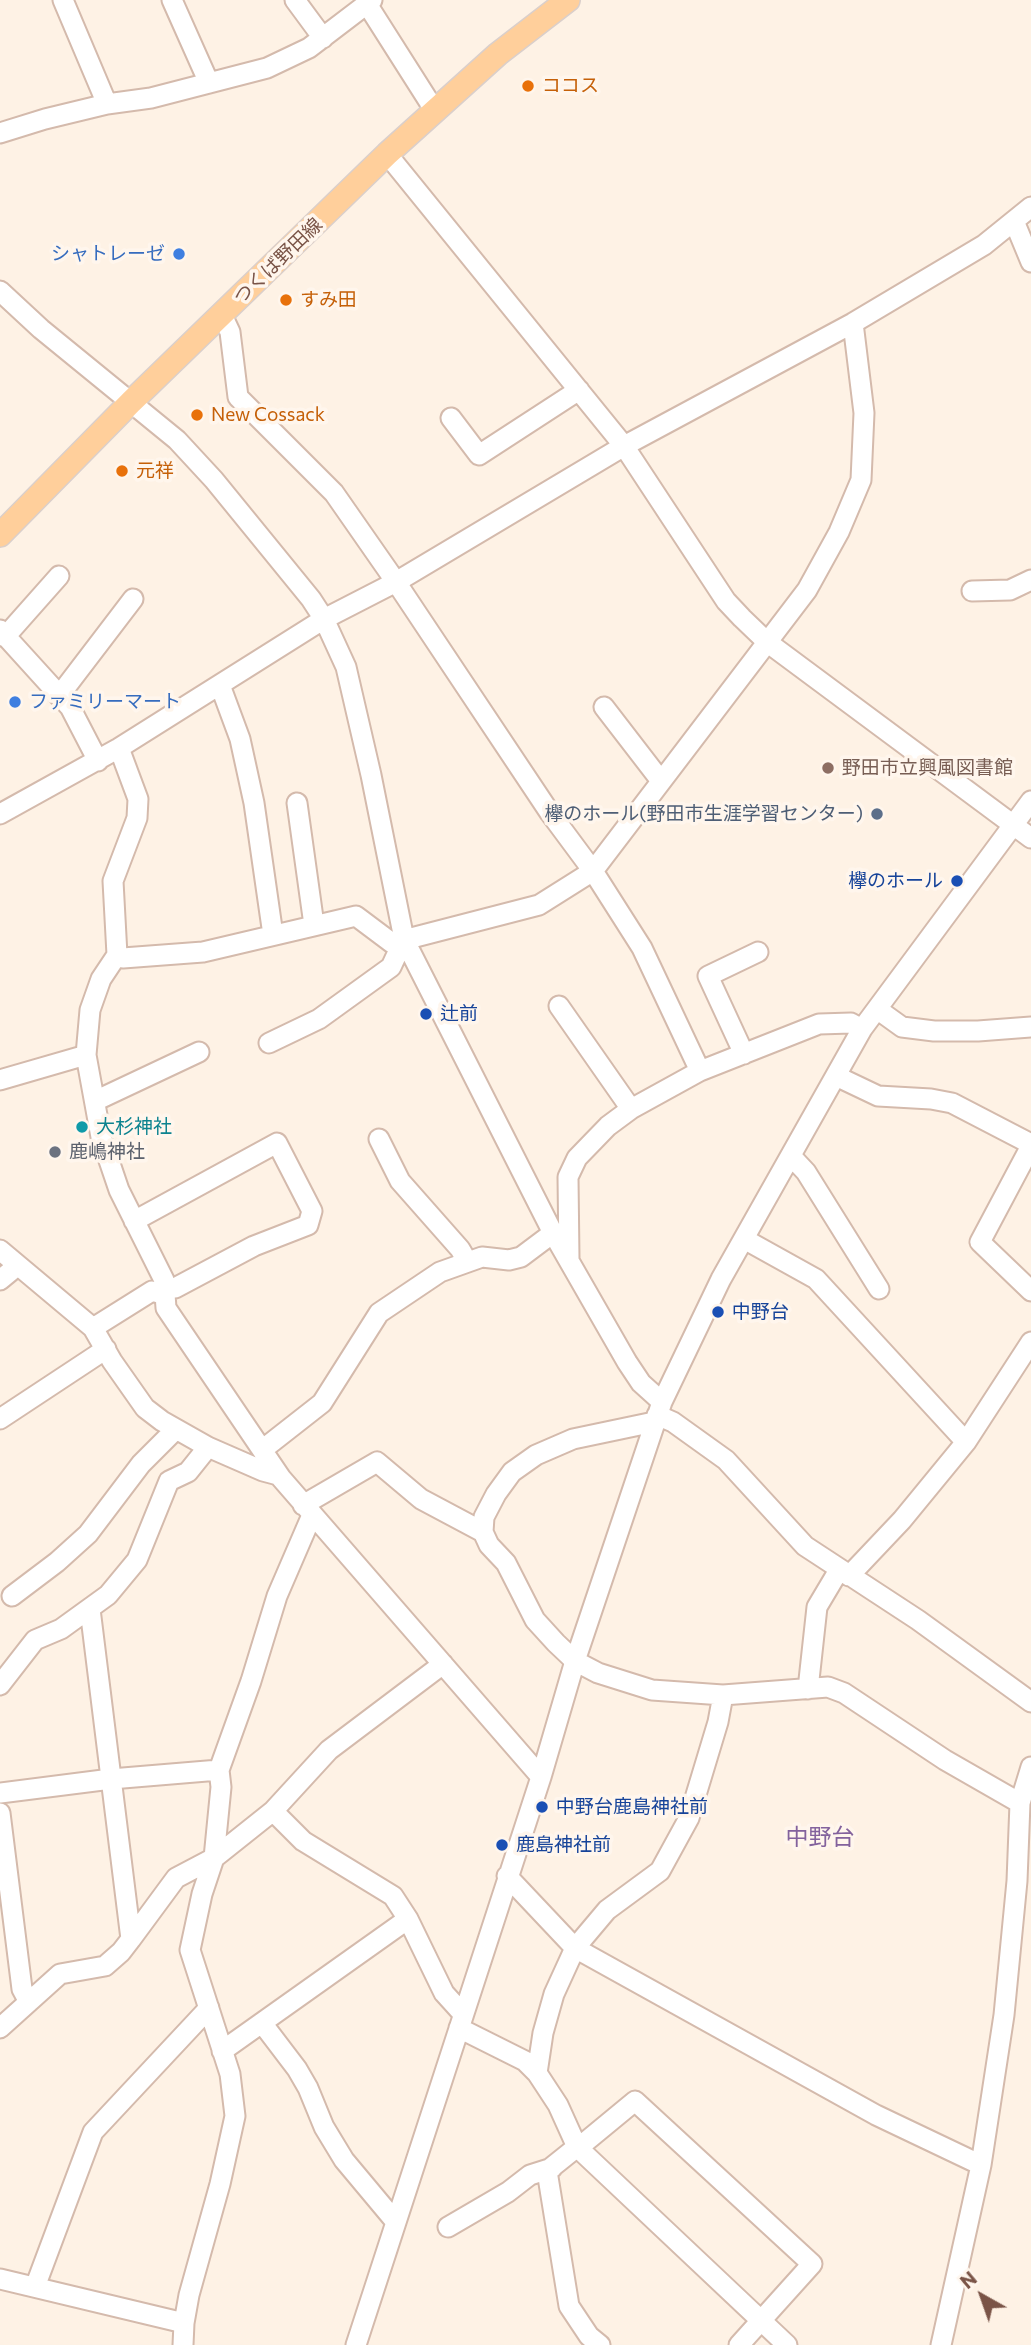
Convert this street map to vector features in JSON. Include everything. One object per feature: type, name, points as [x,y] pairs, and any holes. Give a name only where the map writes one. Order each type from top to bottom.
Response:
[{"type":"main road","name":"つくば野田線","points":[[0,535],[131,402],[387,153],[498,54],[568,0]]},
{"type":"street","points":[[63,0],[107,104]]},
{"type":"street","points":[[172,0],[209,83]]},
{"type":"street","points":[[295,0],[323,38]]},
{"type":"street","points":[[0,133],[107,104],[151,98],[267,68],[309,48],[369,2],[435,111]]},
{"type":"street","points":[[387,153],[624,446],[726,601],[767,642],[1031,838]]},
{"type":"street","points":[[0,814],[98,761],[324,619],[396,582],[624,446],[853,323],[984,245],[1031,207]]},
{"type":"street","points":[[1014,221],[1031,261]]},
{"type":"street","points":[[0,291],[41,329],[177,439],[214,480],[311,599],[324,619],[346,667],[404,939],[553,1233],[657,1413],[726,1460],[805,1546],[918,1619],[1031,1702]]},
{"type":"street","points":[[222,315],[230,332],[238,397],[334,493],[396,582],[550,813],[593,871],[642,948],[700,1071]]},
{"type":"street","points":[[117,955],[123,958],[203,952],[356,916],[392,943],[539,905],[593,871],[807,590],[839,532],[861,480],[864,413],[853,323]]},
{"type":"street","points":[[451,418],[479,455],[579,390]]},
{"type":"street","points":[[59,576],[2,634],[65,702],[98,761]]},
{"type":"street","points":[[972,591],[1010,590],[1031,580]]},
{"type":"street","points":[[65,702],[133,599]]},
{"type":"street","points":[[220,685],[240,739],[254,803],[273,935]]},
{"type":"street","points":[[604,707],[661,781]]},
{"type":"street","points":[[119,748],[138,799],[137,818],[113,881],[117,955],[101,979],[90,1010],[86,1055],[105,1147],[119,1190],[164,1280],[166,1308],[278,1475],[541,1777]]},
{"type":"street","points":[[356,2345],[657,1413],[700,1320],[862,1029],[1031,801]]},
{"type":"street","points":[[297,803],[314,925]]},
{"type":"street","points":[[269,1042],[319,1019],[391,967],[404,939]]},
{"type":"street","points":[[744,1054],[708,976],[758,952]]},
{"type":"street","points":[[559,1006],[631,1109]]},
{"type":"street","points":[[877,1009],[902,1027],[967,1031],[1031,1027]]},
{"type":"street","points":[[569,1261],[568,1177],[577,1158],[608,1126],[631,1109],[700,1071],[819,1024],[851,1023],[862,1029]]},
{"type":"street","points":[[95,1101],[199,1052]]},
{"type":"street","points":[[0,1080],[86,1055]]},
{"type":"street","points":[[836,1076],[878,1096],[931,1098],[952,1103],[1031,1145],[981,1242],[1031,1291]]},
{"type":"street","points":[[379,1139],[400,1181],[460,1249],[467,1261]]},
{"type":"street","points":[[93,1328],[152,1291],[166,1292],[254,1246],[309,1225],[312,1211],[277,1143],[134,1221]]},
{"type":"street","points":[[791,1156],[806,1172],[879,1289]]},
{"type":"street","points":[[262,1450],[322,1403],[379,1313],[440,1272],[482,1257],[509,1260],[522,1257],[553,1233]]},
{"type":"street","points":[[744,1239],[816,1279],[966,1442]]},
{"type":"street","points":[[0,1250],[93,1328],[145,1408],[208,1447],[262,1471],[278,1475]]},
{"type":"street","points":[[0,1280],[17,1266]]},
{"type":"street","points":[[808,1689],[817,1607],[844,1573],[902,1520],[966,1442],[1031,1342]]},
{"type":"street","points":[[0,1419],[106,1349]]},
{"type":"street","points":[[657,1413],[573,1439],[536,1455],[512,1472],[484,1517],[483,1532],[489,1545],[506,1563],[535,1620],[556,1643],[575,1661],[598,1673],[652,1690],[723,1695],[828,1687],[844,1693],[945,1760],[1020,1803]]},
{"type":"street","points":[[12,1596],[57,1562],[88,1534],[141,1464],[176,1429]]},
{"type":"street","points":[[0,1685],[35,1640],[61,1629],[108,1595],[137,1560],[169,1481],[188,1472],[208,1447]]},
{"type":"street","points":[[183,2345],[184,2323],[235,2116],[230,2074],[190,1950],[202,1894],[214,1858],[221,1787],[219,1770],[307,1510],[377,1462],[421,1499],[483,1532]]},
{"type":"street","points":[[90,1609],[131,1939]]},
{"type":"street","points":[[0,2028],[60,1974],[105,1966],[121,1952],[176,1878],[214,1858],[273,1811],[337,1743],[443,1664]]},
{"type":"street","points":[[537,2073],[543,2033],[554,1994],[575,1948],[607,1910],[660,1871],[689,1818],[718,1722],[723,1695]]},
{"type":"street","points":[[941,2345],[981,2165],[1024,1882],[1020,1803],[1031,1767]]},
{"type":"street","points":[[0,1793],[111,1779],[219,1770]]},
{"type":"street","points":[[273,1811],[303,1841],[393,1896],[408,1919],[444,1993],[461,2021],[525,2062],[537,2073],[558,2105],[577,2148],[787,2345]]},
{"type":"street","points":[[0,1812],[22,1989],[29,2002]]},
{"type":"street","points":[[507,1876],[575,1948],[876,2115],[981,2165]]},
{"type":"street","points":[[222,2051],[408,1919]]},
{"type":"street","points":[[35,2287],[93,2132],[209,2008]]},
{"type":"street","points":[[262,2023],[297,2069],[324,2127],[344,2160],[395,2221]]},
{"type":"street","points":[[600,2345],[589,2336],[569,2306],[547,2172],[635,2101],[813,2264],[738,2345]]},
{"type":"street","points":[[448,2227],[508,2192],[530,2175],[552,2168]]},
{"type":"street","points":[[0,2279],[184,2323]]},
{"type":"place","name":"ココス","points":[[528,86]]},
{"type":"place","name":"シャトレーゼ","points":[[179,254]]},
{"type":"place","name":"すみ田","points":[[286,300]]},
{"type":"place","name":"New Cossack","points":[[197,415]]},
{"type":"place","name":"元祥","points":[[122,471]]},
{"type":"place","name":"ファミリーマート","points":[[15,702]]},
{"type":"place","name":"野田市立興風図書館","points":[[828,768]]},
{"type":"place","name":"欅のホール(野田市生涯学習センター)","points":[[877,814]]},
{"type":"place","name":"欅のホール","points":[[957,881]]},
{"type":"place","name":"辻前","points":[[426,1014]]},
{"type":"place","name":"大杉神社","points":[[82,1127]]},
{"type":"place","name":"鹿嶋神社","points":[[55,1152]]},
{"type":"place","name":"中野台","points":[[718,1312]]},
{"type":"place","name":"中野台鹿島神社前","points":[[542,1807]]},
{"type":"place","name":"鹿島神社前","points":[[502,1845]]},
{"type":"district","name":"中野台","points":[[820,1837]]}]
